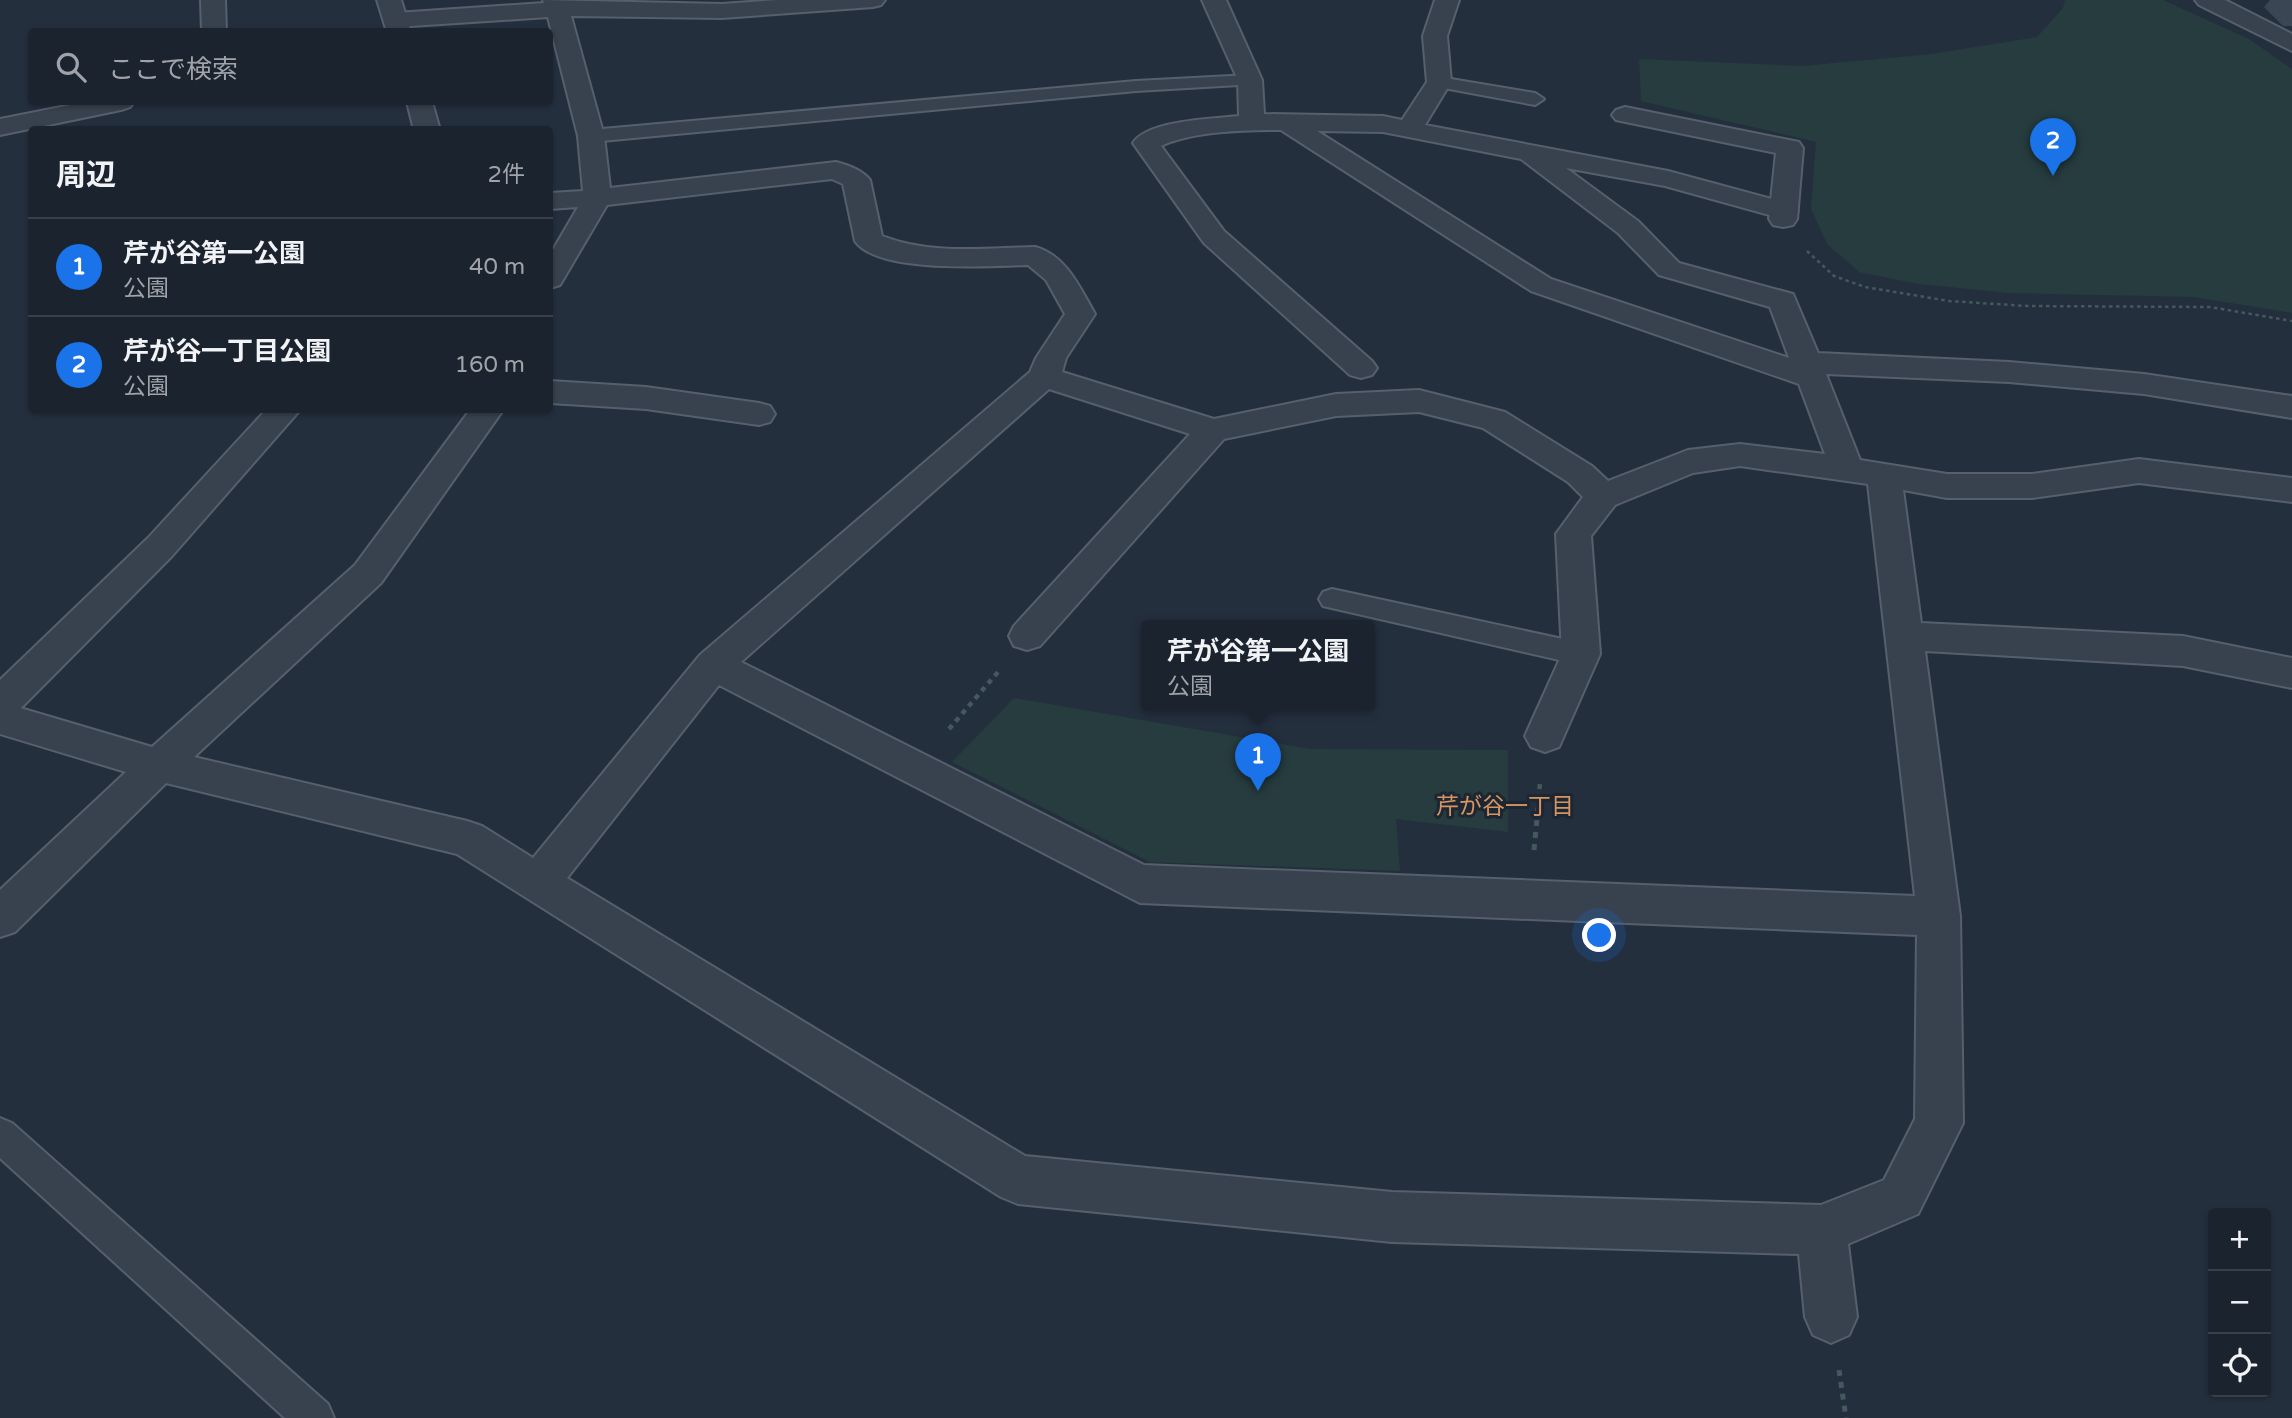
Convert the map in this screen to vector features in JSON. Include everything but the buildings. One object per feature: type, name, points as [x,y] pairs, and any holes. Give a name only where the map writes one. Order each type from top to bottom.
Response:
[{"type":"street","points":[[213,0],[214,28]]},
{"type":"street","points":[[395,17],[556,4],[722,6],[873,0]]},
{"type":"street","points":[[1214,0],[1250,80],[1252,122]]},
{"type":"street","points":[[1409,130],[1439,82],[1434,36],[1447,0]]},
{"type":"street","points":[[2207,0],[2292,44]]},
{"type":"street","points":[[553,274],[597,198],[591,136],[556,4]]},
{"type":"street","points":[[0,127],[106,105]]},
{"type":"street","points":[[421,105],[426,126]]},
{"type":"street","points":[[1361,368],[1214,237],[1146,143],[1168,133],[1252,122],[1384,124],[1668,179],[1784,215],[1790,148],[1625,115]]},
{"type":"street","points":[[1287,122],[1541,285],[1810,370],[2009,372],[2144,384],[2292,407]]},
{"type":"street","points":[[0,718],[159,765],[467,839],[1018,1180],[1392,1217],[1821,1230],[1901,1197],[1940,1123],[1939,916],[1905,636],[1865,472],[1810,370],[1783,301],[1669,269],[1628,227],[1530,153]]},
{"type":"street","points":[[537,884],[713,664],[1044,377],[1051,358],[1080,314],[1058,275],[1035,256],[935,258],[900,253],[869,241],[856,180],[836,170],[553,201]]},
{"type":"street","points":[[1044,377],[1213,429],[1336,405],[1419,401],[1494,420],[1580,474],[1603,496]]},
{"type":"street","points":[[553,392],[646,398],[760,414]]},
{"type":"street","points":[[0,704],[160,547],[281,413]]},
{"type":"street","points":[[0,918],[159,765],[368,574],[485,413]]},
{"type":"street","points":[[1027,636],[1213,429]]},
{"type":"street","points":[[1545,736],[1581,654],[1573,534],[1603,496],[1688,462],[1740,455],[1947,486],[2032,486],[2139,471],[2292,489]]},
{"type":"street","points":[[1905,636],[2183,651],[2292,673]]},
{"type":"street","points":[[713,664],[925,755],[1140,884],[1939,916]]},
{"type":"street","points":[[1821,1230],[1831,1317]]},
{"type":"lane","points":[[591,136],[1136,86],[1250,80]]},
{"type":"lane","points":[[1439,82],[1535,99]]},
{"type":"lane","points":[[1332,599],[1581,654]]},
{"type":"lane","points":[[0,1135],[314,1418]]},
{"type":"path","points":[[1784,215],[1809,254],[1834,276],[1865,287],[1949,301],[2210,307],[2292,321]]},
{"type":"path","points":[[925,755],[1027,636]]},
{"type":"path","points":[[1529,899],[1545,736]]},
{"type":"green space","points":[[2065,0],[2163,0],[2249,39],[2292,69],[2292,313],[2193,297],[2009,293],[1919,284],[1859,272],[1827,244],[1811,209],[1816,142],[1641,101],[1639,59],[1802,66],[1932,54],[2037,37],[2063,8]]},
{"type":"green space","points":[[1014,698],[1310,749],[1508,750],[1508,832],[1396,819],[1400,871],[1150,862],[952,762]]},
{"type":"place","name":"芹が谷一丁目公園","points":[[2053,176]]},
{"type":"place","name":"芹が谷第一公園","points":[[1258,791]]},
{"type":"district","name":"芹が谷一丁目","points":[[1505,806]]}]
